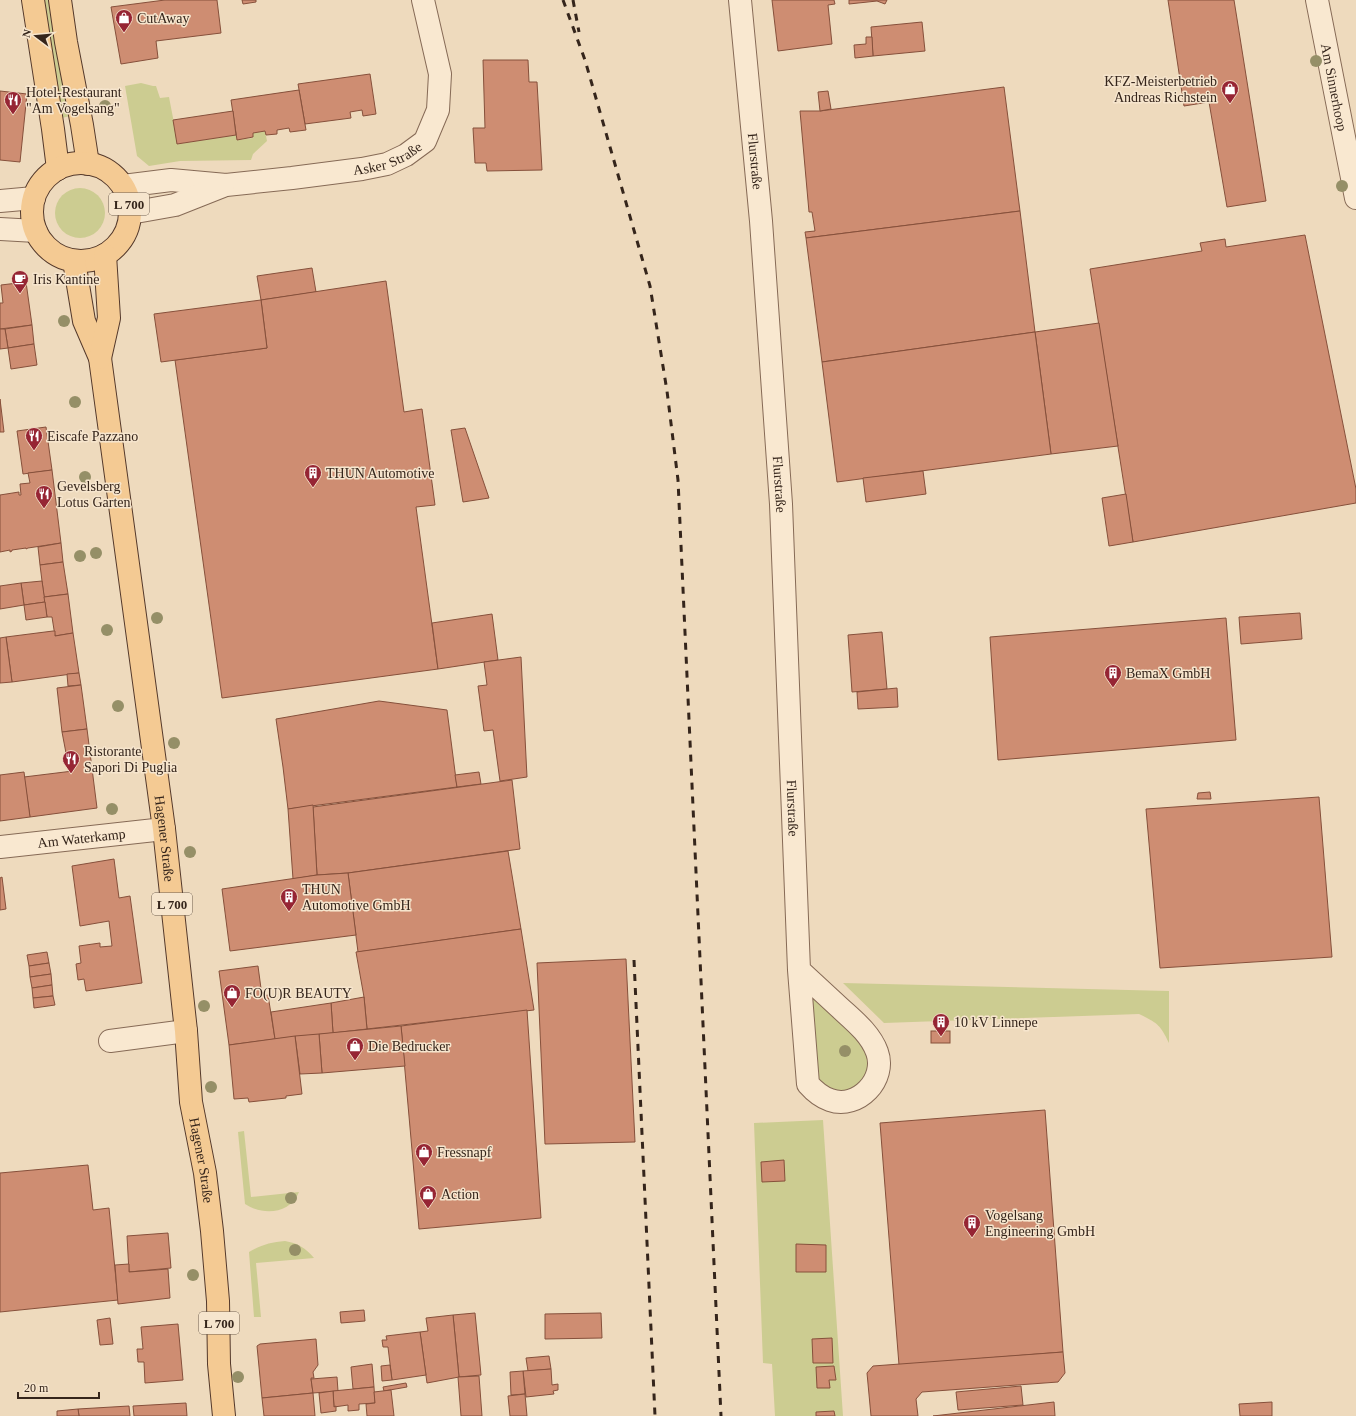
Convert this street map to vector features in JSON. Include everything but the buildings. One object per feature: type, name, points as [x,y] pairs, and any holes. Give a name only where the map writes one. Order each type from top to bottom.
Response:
[{"type":"main road","points":[[33,0],[58,169]]},
{"type":"main road","points":[[60,0],[88,164]]},
{"type":"main road","name":"L 700","points":[[73,164],[88,164],[102,168],[114,176],[123,186],[128,199],[130,213],[128,226],[123,238],[115,248],[105,255],[90,260],[74,261],[58,255],[45,245],[36,231],[32,215],[34,198],[43,182],[58,169],[73,164]]},
{"type":"main road","name":"Hagener Straße","points":[[100,358],[109,318],[105,255]]},
{"type":"main road","name":"Hagener Straße","points":[[74,261],[84,321],[100,358],[164,829],[186,1031],[191,1102],[205,1173],[212,1231],[218,1301],[219,1364],[224,1416]]},
{"type":"street","name":"Asker Straße","points":[[123,186],[171,180],[226,185],[355,170],[387,164],[406,155],[425,141],[438,110],[440,74],[423,0]]},
{"type":"street","name":"Flurstraße","points":[[740,0],[761,221],[781,504],[799,970],[808,1084],[818,1095],[831,1101],[843,1102],[857,1098],[863,1095],[874,1082],[879,1070],[878,1053],[873,1043],[861,1028],[799,970]]},
{"type":"street","name":"Am Sinnerhoop","points":[[1317,0],[1356,198]]},
{"type":"street","name":"Asker Straße","points":[[130,213],[175,205],[226,185]]},
{"type":"street","points":[[0,201],[34,198]]},
{"type":"street","points":[[0,229],[36,231]]},
{"type":"street","name":"Am Waterkamp","points":[[0,847],[164,829]]},
{"type":"street","points":[[110,1041],[186,1031]]},
{"type":"green space","points":[[42,0],[54,0],[70,116],[62,118]]},
{"type":"green space","points":[[141,83],[156,86],[160,98],[169,97],[178,144],[236,135],[237,140],[253,138],[253,133],[265,131],[267,141],[253,154],[251,160],[180,161],[149,166],[137,156],[125,86]]},
{"type":"green space","points":[[75,188],[85,188],[98,195],[105,208],[105,218],[98,231],[85,238],[75,238],[66,234],[59,227],[55,218],[55,208],[59,199],[66,192]]},
{"type":"green space","points":[[843,983],[1169,991],[1169,1043],[1157,1025],[1139,1014],[884,1023]]},
{"type":"green space","points":[[802,988],[840,1009],[875,1055],[863,1092],[819,1094]]},
{"type":"green space","points":[[823,1120],[843,1416],[775,1416],[772,1364],[763,1363],[754,1123]]},
{"type":"green space","points":[[244,1131],[251,1197],[299,1192],[295,1199],[283,1209],[275,1211],[260,1210],[245,1204],[238,1132]]},
{"type":"green space","points":[[285,1241],[301,1246],[314,1258],[256,1263],[261,1317],[254,1317],[249,1252],[266,1244]]},
{"type":"railway","points":[[563,0],[585,60],[650,286],[667,391],[678,480],[721,1416]]},
{"type":"railway","points":[[573,0],[579,32]]},
{"type":"railway","points":[[634,960],[655,1416]]},
{"type":"place","name":"CutAway","points":[[124,33]]},
{"type":"place","name":"KFZ-Meisterbetrieb Andreas Richstein","points":[[1230,104]]},
{"type":"place","name":"Hotel-Restaurant \"Am Vogelsang\"","points":[[13,115]]},
{"type":"place","name":"Iris Kantine","points":[[20,294]]},
{"type":"place","name":"Eiscafe Pazzano","points":[[34,451]]},
{"type":"place","name":"THUN Automotive","points":[[313,488]]},
{"type":"place","name":"Gevelsberg Lotus Garten","points":[[44,509]]},
{"type":"place","name":"BemaX GmbH","points":[[1113,688]]},
{"type":"place","name":"Ristorante Sapori Di Puglia","points":[[71,774]]},
{"type":"place","name":"THUN Automotive GmbH","points":[[289,912]]},
{"type":"place","name":"FO(U)R BEAUTY","points":[[232,1008]]},
{"type":"place","name":"10 kV Linnepe","points":[[941,1037]]},
{"type":"place","name":"Die Bedrucker","points":[[355,1061]]},
{"type":"place","name":"Fressnapf","points":[[424,1167]]},
{"type":"place","name":"Action","points":[[428,1209]]},
{"type":"place","name":"Vogelsang Engineering GmbH","points":[[972,1238]]}]
